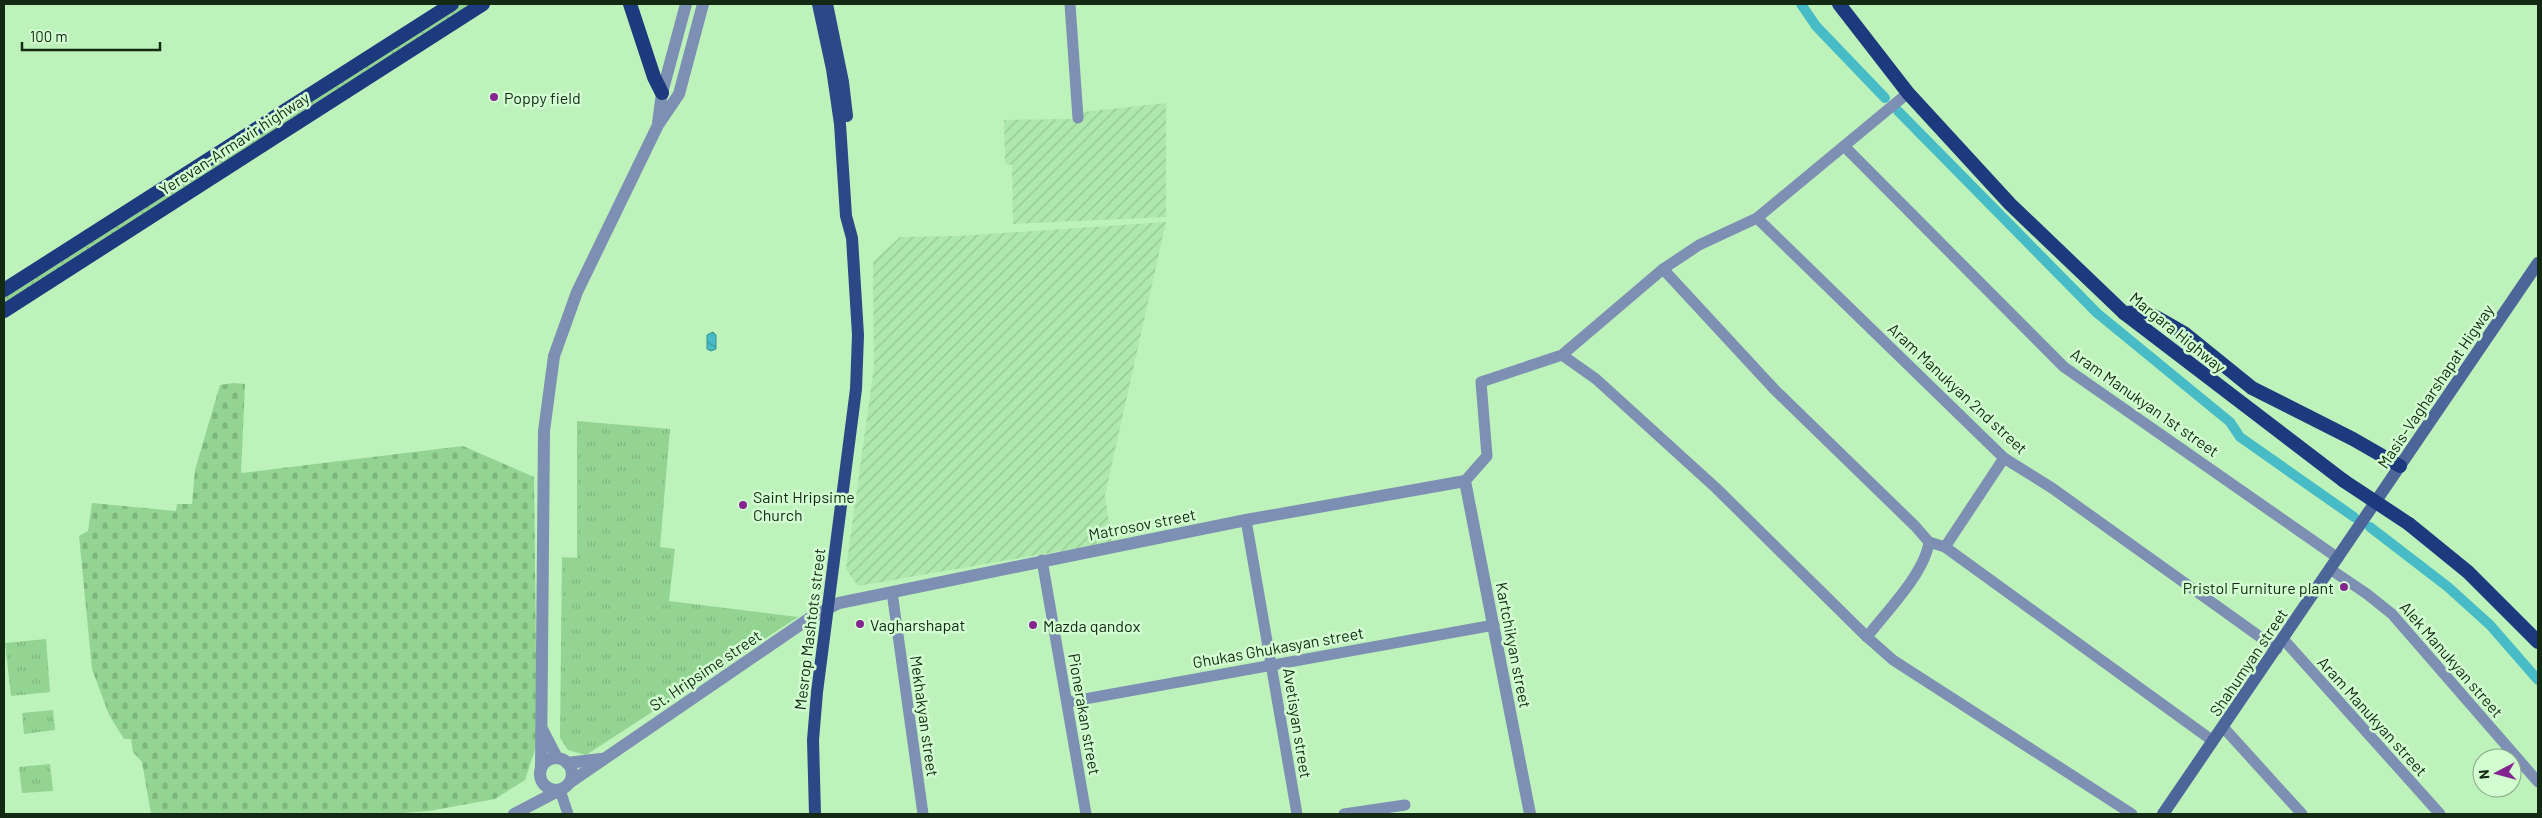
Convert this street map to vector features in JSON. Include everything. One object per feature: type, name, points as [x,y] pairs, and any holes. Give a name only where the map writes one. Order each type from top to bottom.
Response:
[{"type":"highway","name":"Yerevan-Armavir highway","points":[[4,290],[452,4]]},
{"type":"highway","name":"Yerevan-Armavir highway","points":[[4,311],[483,4]]},
{"type":"highway","points":[[630,4],[654,77],[662,93]]},
{"type":"highway","name":"Margara Highway","points":[[1839,4],[1908,94],[2010,204],[2124,313],[2344,481],[2408,524],[2468,572],[2538,642]]},
{"type":"highway","points":[[2124,313],[2147,312],[2166,322],[2184,333],[2252,388],[2353,439],[2400,466]]},
{"type":"main road","points":[[818,4],[834,78],[840,124],[846,216],[852,238]]},
{"type":"main road","points":[[827,4],[843,82],[848,121],[854,221],[852,238]]},
{"type":"main road","name":"Mesrop Mashtots street","points":[[816,814],[813,740],[856,389],[858,335],[852,238]]},
{"type":"main road","name":"Masis-Vagharshapat Higway","points":[[2359,527],[2538,263]]},
{"type":"main road","name":"Shahumyan street","points":[[2163,814],[2359,527]]},
{"type":"street","points":[[658,125],[662,93],[686,4]]},
{"type":"street","points":[[565,786],[545,786],[540,771],[544,431],[554,356],[577,292],[658,125],[679,94],[703,4]]},
{"type":"street","points":[[1070,4],[1078,118]]},
{"type":"street","points":[[1465,481],[1487,456],[1481,382],[1562,355],[1663,269],[1699,245],[1757,218],[1908,94]]},
{"type":"street","name":"Aram Manukyan 1st street","points":[[1844,146],[2064,367],[2338,558]]},
{"type":"street","name":"Aram Manukyan 2nd street","points":[[1757,218],[2004,458],[2280,644]]},
{"type":"street","points":[[1663,269],[1775,390],[1915,526],[1929,542],[1944,547],[2213,741]]},
{"type":"street","points":[[1562,355],[1596,379],[1716,488],[1867,637],[1893,660],[2132,814]]},
{"type":"street","points":[[1944,547],[2004,458]]},
{"type":"street","name":"Matrosov street","points":[[828,609],[839,603],[1042,560],[1246,520],[1465,481]]},
{"type":"street","name":"Kartchikyan street","points":[[1465,481],[1530,814]]},
{"type":"street","name":"Avetisyan street","points":[[1246,520],[1297,814]]},
{"type":"street","points":[[1867,637],[1909,583],[1928,553],[1929,542]]},
{"type":"street","name":"Pionerakan street","points":[[1042,560],[1086,814]]},
{"type":"street","name":"Alek Manukyan street","points":[[2330,570],[2367,594],[2392,614],[2538,782]]},
{"type":"street","name":"Mekhakyan street","points":[[892,592],[922,814]]},
{"type":"street","name":"St. Hripsime street","points":[[514,814],[565,786],[601,759],[810,618],[828,609]]},
{"type":"street","name":"Ghukas Ghukasyan street","points":[[1068,702],[1494,625]]},
{"type":"street","name":"Aram Manukyan street","points":[[2280,644],[2440,814]]},
{"type":"street","points":[[540,725],[562,760],[572,772],[565,786],[568,814]]},
{"type":"street","points":[[2223,727],[2302,814]]},
{"type":"street","points":[[527,806],[540,771],[547,761],[601,759]]},
{"type":"street","points":[[1344,814],[1405,805]]},
{"type":"shaded area","points":[[1166,103],[1166,217],[1013,224],[1012,165],[1005,164],[1004,120],[1074,119],[1074,113]]},
{"type":"shaded area","points":[[1166,222],[1105,495],[1112,542],[858,586],[846,569],[874,367],[873,262],[900,237],[959,236]]},
{"type":"green space","points":[[461,4],[474,4],[4,304],[4,297]]},
{"type":"green space","points":[[245,384],[241,473],[463,446],[534,477],[537,743],[525,780],[495,799],[429,811],[391,814],[151,814],[142,762],[133,752],[131,739],[124,739],[109,715],[92,669],[79,536],[88,531],[92,503],[176,511],[177,504],[192,504],[195,470],[220,385]]},
{"type":"green space","points":[[577,421],[670,429],[660,547],[675,549],[669,601],[798,617],[586,755],[568,750],[560,738],[562,557],[577,558]]},
{"type":"green space","points":[[46,639],[50,692],[11,696],[5,643]]},
{"type":"green space","points":[[53,710],[55,730],[24,734],[22,713]]},
{"type":"green space","points":[[50,764],[53,791],[22,793],[19,767]]},
{"type":"water","points":[[713,332],[716,335],[716,349],[711,351],[707,349],[707,335]]},
{"type":"waterway","points":[[1801,4],[1816,26],[1885,98]]},
{"type":"waterway","points":[[1898,111],[2097,313],[2230,422],[2240,437],[2354,517]]},
{"type":"waterway","points":[[2370,527],[2448,587],[2490,625],[2538,680]]},
{"type":"place","name":"Poppy field","points":[[494,97]]},
{"type":"place","name":"Saint Hripsime Church","points":[[743,505]]},
{"type":"place","name":"Pristol Furniture plant","points":[[2344,587]]},
{"type":"place","name":"Vagharshapat","points":[[860,624]]},
{"type":"place","name":"Mazda qandox","points":[[1033,625]]}]
